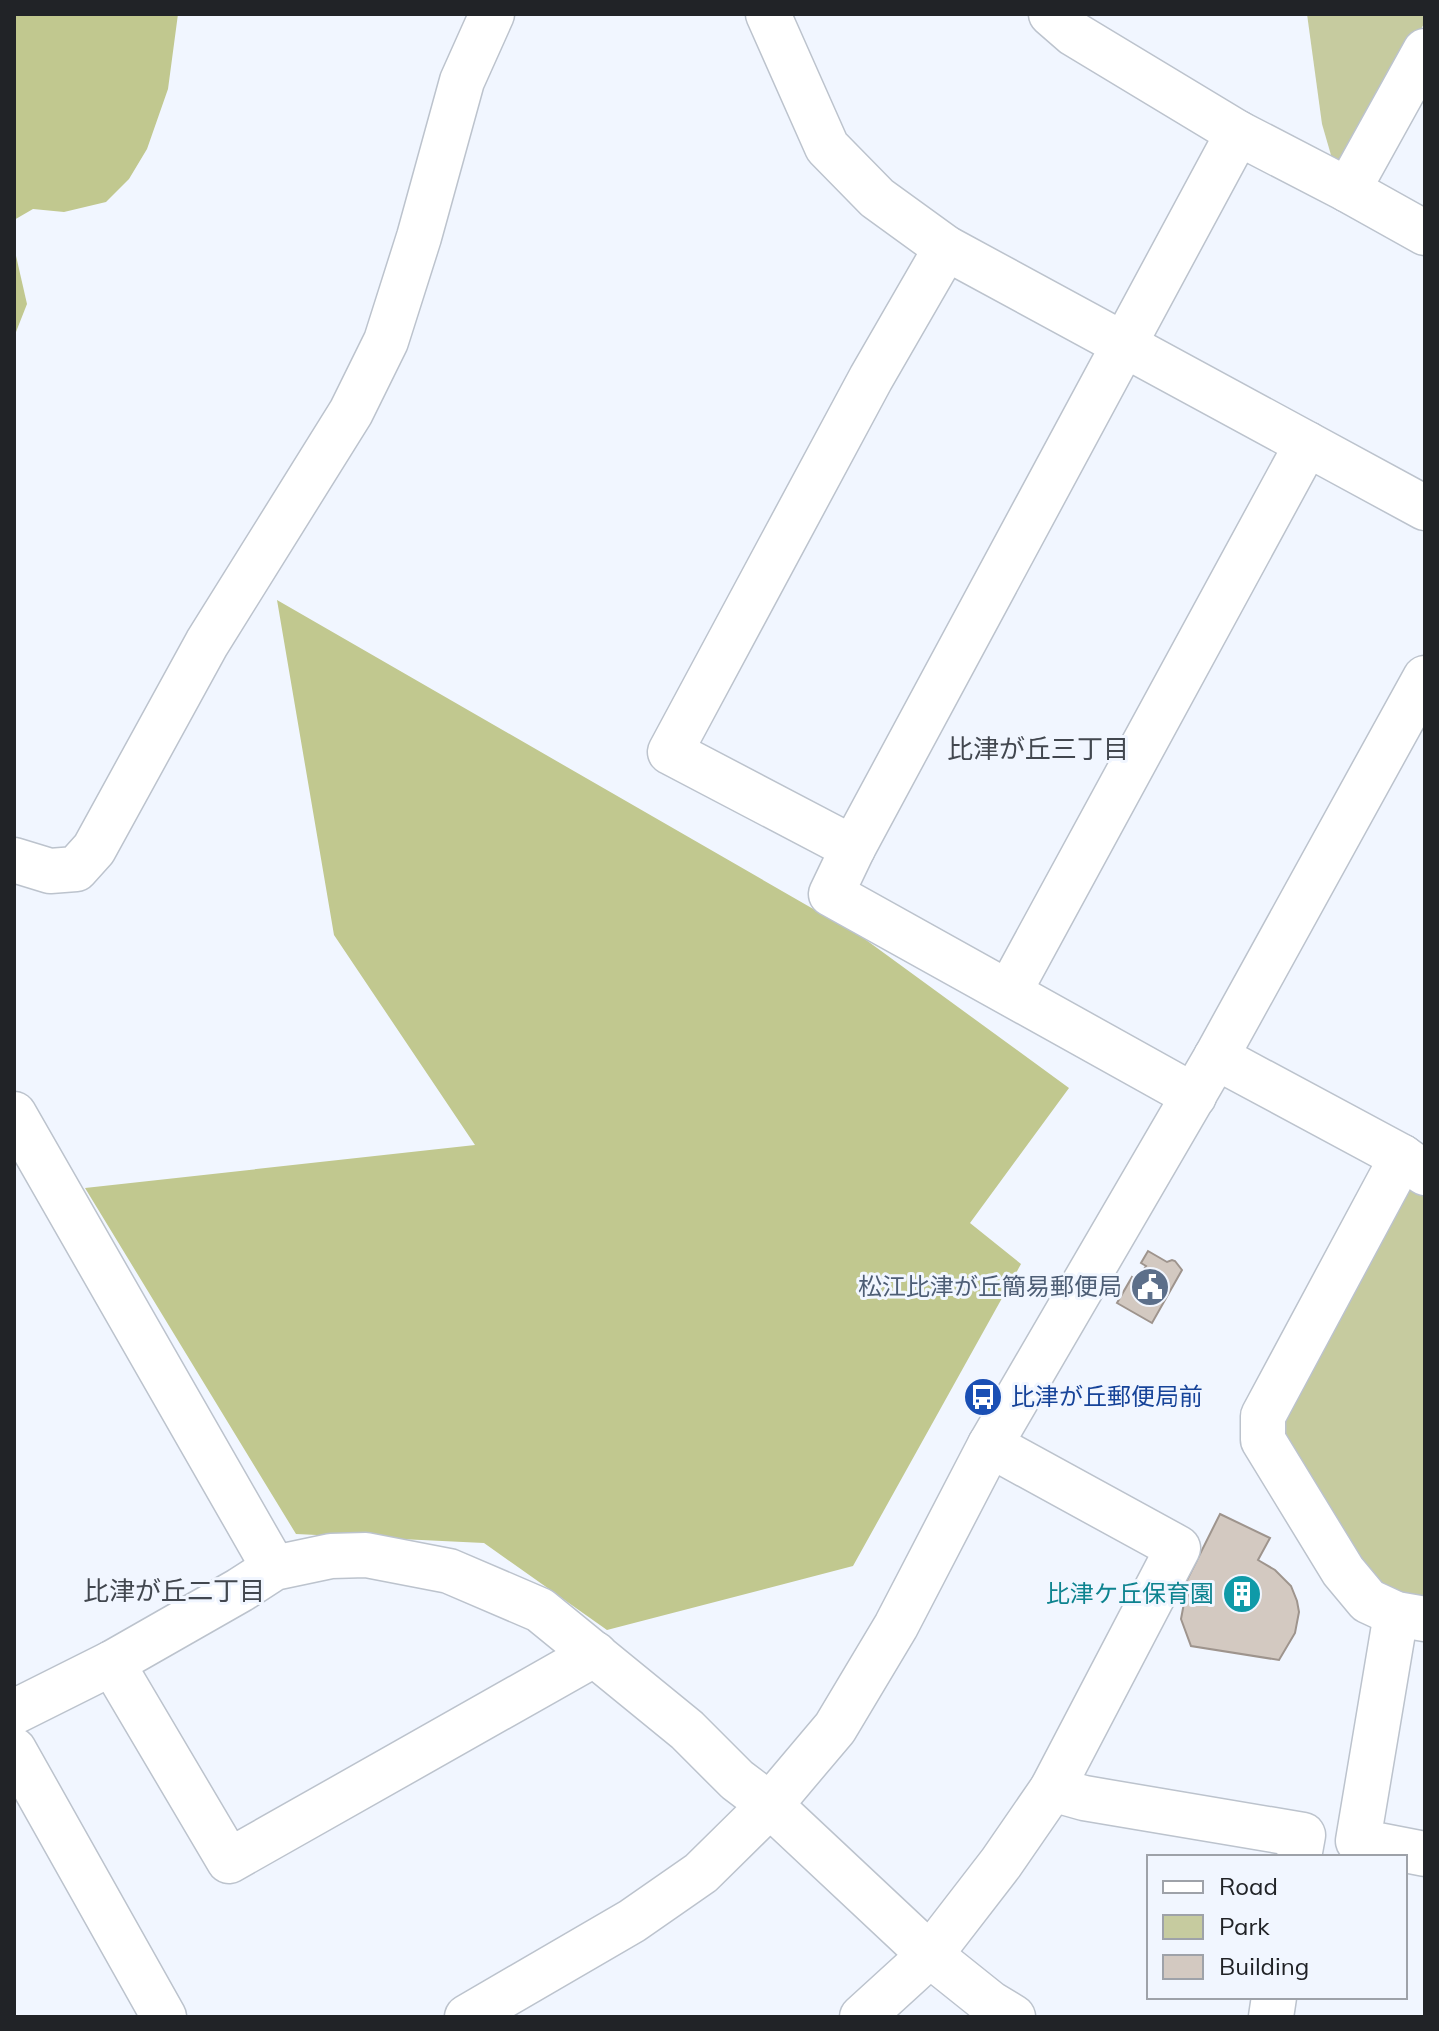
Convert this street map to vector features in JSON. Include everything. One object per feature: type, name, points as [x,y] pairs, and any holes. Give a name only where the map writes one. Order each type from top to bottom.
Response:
[{"type":"street","points":[[14,860],[50,871],[76,869],[94,849],[207,643],[351,412],[386,341],[419,237],[462,81],[492,14]]},
{"type":"street","points":[[768,14],[827,147],[877,198],[946,248],[1425,508]]},
{"type":"street","points":[[1051,14],[1074,34],[1238,133],[1425,233]]},
{"type":"street","points":[[1348,190],[1425,51]]},
{"type":"street","points":[[1194,1096],[831,894],[1238,133]]},
{"type":"street","points":[[853,848],[670,752],[871,378],[946,248]]},
{"type":"street","points":[[1009,992],[1307,444]]},
{"type":"street","points":[[471,2016],[632,1921],[701,1873],[770,1805],[835,1728],[896,1626],[990,1445],[1194,1096],[1425,678]]},
{"type":"street","points":[[1216,1057],[1413,1165],[1263,1416],[1263,1440],[1343,1571],[1368,1601],[1410,1617],[1358,1841],[1425,1854]]},
{"type":"street","points":[[14,1114],[274,1568]]},
{"type":"street","points":[[862,2017],[930,1955],[1001,1863],[1052,1789],[1178,1548],[990,1445]]},
{"type":"street","points":[[14,1712],[112,1663],[274,1568],[331,1556],[366,1555],[449,1571],[540,1610],[687,1730],[737,1780],[770,1805],[930,1955],[990,2003],[1013,2017]]},
{"type":"street","points":[[112,1663],[229,1861],[595,1654]]},
{"type":"street","points":[[14,1750],[160,2016]]},
{"type":"street","points":[[1052,1789],[1084,1798],[1303,1835],[1299,1855]]},
{"type":"green space","points":[[14,14],[178,14],[168,89],[147,149],[129,179],[106,202],[64,212],[33,209],[14,220]]},
{"type":"green space","points":[[1307,14],[1425,14],[1425,22],[1349,157],[1333,162],[1322,124]]},
{"type":"green space","points":[[14,247],[27,304],[14,337]]},
{"type":"green space","points":[[277,600],[862,937],[1069,1088],[970,1223],[1021,1264],[853,1566],[607,1630],[484,1543],[296,1534],[85,1188],[475,1145],[334,935]]},
{"type":"green space","points":[[1407,1171],[1425,1183],[1425,1599],[1375,1592],[1279,1442],[1280,1417]]},
{"type":"building","points":[[1148,1251],[1167,1262],[1175,1261],[1182,1270],[1152,1323],[1117,1303],[1132,1277],[1137,1280],[1146,1266],[1141,1263]]},
{"type":"building","name":"比津ケ丘保育園","points":[[1220,1514],[1270,1538],[1258,1560],[1275,1570],[1291,1586],[1299,1612],[1295,1633],[1279,1660],[1191,1646],[1181,1619],[1184,1603],[1193,1586],[1186,1582]]},
{"type":"place","name":"松江比津が丘簡易郵便局","points":[[1150,1287]]},
{"type":"place","name":"比津が丘郵便局前","points":[[983,1397]]},
{"type":"place","name":"比津ケ丘保育園","points":[[1242,1594]]},
{"type":"district","name":"比津が丘三丁目","points":[[1038,749]]},
{"type":"district","name":"比津が丘二丁目","points":[[174,1591]]}]
